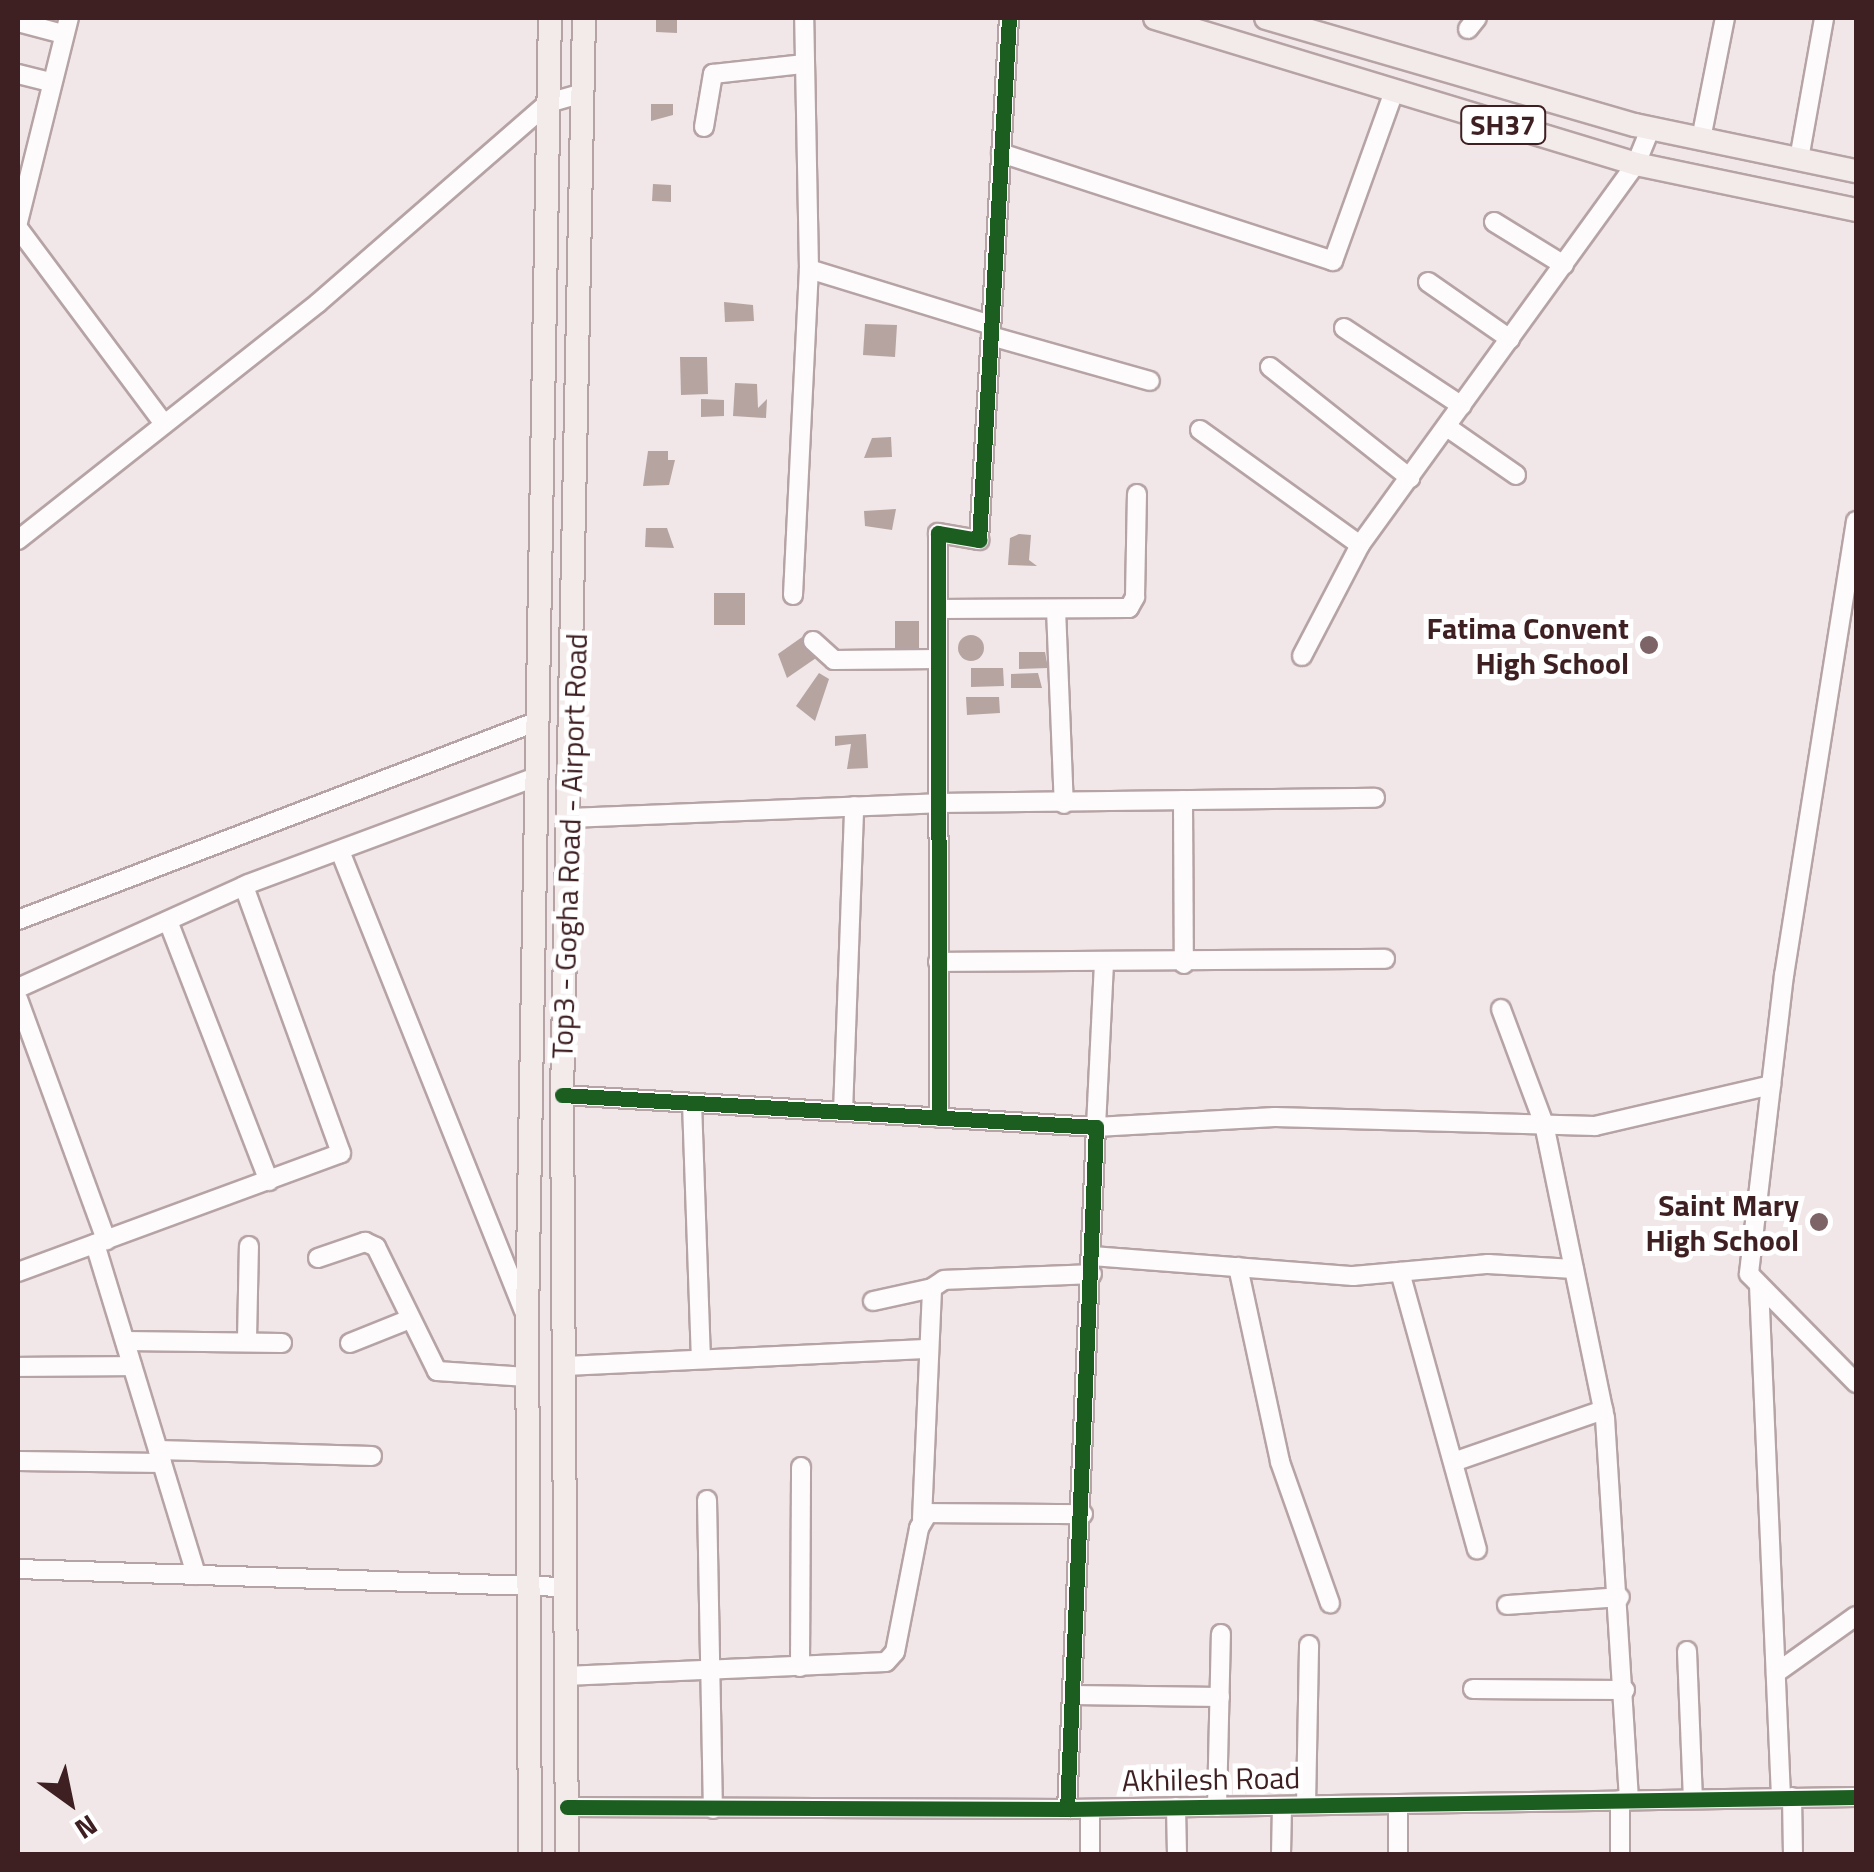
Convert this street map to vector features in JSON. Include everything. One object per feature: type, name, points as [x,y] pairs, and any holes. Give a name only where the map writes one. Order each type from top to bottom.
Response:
[{"type":"main road","name":"Top3 - Gogha Road - Airport Road","points":[[530,1854],[527,1318],[550,18]]},
{"type":"main road","name":"Top3 - Gogha Road - Airport Road","points":[[567,1854],[562,1095],[584,18]]},
{"type":"main road","name":"SH37","points":[[1155,18],[1636,164],[1856,210]]},
{"type":"main road","name":"SH37","points":[[1266,18],[1650,129],[1856,170]]},
{"type":"street","points":[[793,595],[809,269],[804,18]]},
{"type":"street","points":[[938,1118],[938,533],[979,540],[1009,18]]},
{"type":"street","points":[[1701,139],[1725,18]]},
{"type":"street","points":[[1799,160],[1824,18]]},
{"type":"street","points":[[18,22],[66,26],[22,178],[18,225],[164,424]]},
{"type":"street","points":[[704,127],[713,74],[804,64]]},
{"type":"street","points":[[18,74],[50,82]]},
{"type":"street","points":[[1001,153],[1333,262],[1394,92]]},
{"type":"street","points":[[18,540],[318,303],[548,103],[584,93]]},
{"type":"street","points":[[18,124],[38,129]]},
{"type":"street","points":[[1302,656],[1360,545],[1636,164],[1650,129]]},
{"type":"street","points":[[1494,222],[1564,265]]},
{"type":"street","points":[[809,269],[1150,381]]},
{"type":"street","points":[[1428,282],[1510,340]]},
{"type":"street","points":[[1344,328],[1462,406]]},
{"type":"street","points":[[1270,367],[1410,478]]},
{"type":"street","points":[[1447,426],[1516,476]]},
{"type":"street","points":[[1200,430],[1360,545]]},
{"type":"street","points":[[938,609],[1124,610],[1134,603],[1138,494]]},
{"type":"street","points":[[1856,521],[1771,1085],[1749,1274],[1856,1384]]},
{"type":"street","points":[[1056,609],[1064,804]]},
{"type":"street","points":[[813,641],[834,660],[938,659]]},
{"type":"street","points":[[18,920],[538,720]]},
{"type":"street","points":[[18,988],[244,886],[536,777]]},
{"type":"street","points":[[569,818],[938,803],[1376,798]]},
{"type":"street","points":[[1184,800],[1184,964]]},
{"type":"street","points":[[843,1112],[854,806]]},
{"type":"street","points":[[340,851],[527,1318]]},
{"type":"street","points":[[18,1272],[337,1156],[342,1148],[244,886]]},
{"type":"street","points":[[168,921],[269,1181]]},
{"type":"street","points":[[938,962],[1184,964],[1384,959]]},
{"type":"street","points":[[1067,1809],[1083,1514],[1104,963]]},
{"type":"street","points":[[18,999],[101,1242],[132,1366],[196,1575]]},
{"type":"street","points":[[1501,1009],[1544,1124],[1603,1410],[1625,1690],[1625,1800],[1620,1854]]},
{"type":"street","points":[[562,1095],[1096,1127],[1274,1117],[1596,1126],[1771,1085]]},
{"type":"street","points":[[692,1103],[701,1360]]},
{"type":"street","points":[[318,1258],[371,1243],[438,1372],[528,1377]]},
{"type":"street","points":[[247,1340],[249,1246]]},
{"type":"street","points":[[873,1301],[932,1288],[944,1280],[1092,1265],[1238,1267],[1352,1276],[1488,1264],[1574,1269]]},
{"type":"street","points":[[1238,1267],[1280,1462],[1330,1603]]},
{"type":"street","points":[[1400,1272],[1456,1461],[1477,1549]]},
{"type":"street","points":[[1759,1284],[1776,1673],[1794,1854]]},
{"type":"street","points":[[565,1676],[892,1658],[922,1520],[932,1288]]},
{"type":"street","points":[[350,1343],[410,1319]]},
{"type":"street","points":[[125,1341],[282,1343]]},
{"type":"street","points":[[564,1366],[927,1349]]},
{"type":"street","points":[[18,1367],[132,1366]]},
{"type":"street","points":[[1456,1461],[1603,1410]]},
{"type":"street","points":[[18,1461],[372,1456]]},
{"type":"street","points":[[800,1666],[801,1467]]},
{"type":"street","points":[[708,1500],[713,1809]]},
{"type":"street","points":[[922,1520],[937,1511],[1083,1514]]},
{"type":"street","points":[[18,1568],[564,1587]]},
{"type":"street","points":[[1507,1605],[1620,1597]]},
{"type":"street","points":[[1776,1673],[1856,1616]]},
{"type":"street","points":[[1217,1806],[1222,1634]]},
{"type":"street","points":[[1306,1805],[1309,1645]]},
{"type":"street","points":[[1687,1651],[1693,1799]]},
{"type":"street","points":[[1473,1688],[1625,1690]]},
{"type":"street","points":[[1073,1695],[1220,1697]]},
{"type":"street","name":"Akhilesh Road","points":[[567,1808],[1067,1809],[1856,1797]]},
{"type":"street","points":[[1398,1804],[1398,1854]]},
{"type":"street","points":[[1281,1854],[1282,1806]]},
{"type":"street","points":[[1176,1807],[1177,1854]]},
{"type":"street","points":[[1090,1808],[1090,1854]]},
{"type":"building","points":[[656,18],[677,18],[677,33],[656,32]]},
{"type":"building","points":[[651,104],[673,104],[673,115],[651,121]]},
{"type":"building","points":[[653,184],[671,185],[671,202],[652,201]]},
{"type":"building","points":[[724,302],[753,305],[754,321],[725,322]]},
{"type":"building","points":[[865,324],[897,325],[895,357],[863,355]]},
{"type":"building","points":[[680,357],[707,357],[708,394],[681,395]]},
{"type":"building","points":[[735,383],[757,384],[758,408],[767,399],[766,418],[733,416]]},
{"type":"building","points":[[701,399],[724,400],[724,416],[701,417]]},
{"type":"building","points":[[891,437],[892,457],[864,458],[872,438]]},
{"type":"building","points":[[648,451],[668,451],[668,460],[675,460],[669,485],[643,486]]},
{"type":"building","points":[[896,509],[892,530],[865,526],[864,511]]},
{"type":"building","points":[[646,528],[667,528],[674,548],[645,547]]},
{"type":"building","points":[[1031,535],[1029,560],[1037,566],[1008,565],[1010,538]]},
{"type":"building","points":[[714,593],[745,593],[745,625],[714,625]]},
{"type":"building","points":[[895,621],[919,621],[919,650],[895,651]]},
{"type":"building","points":[[805,635],[819,656],[787,678],[778,654]]},
{"type":"building","points":[[971,635],[980,639],[984,648],[980,657],[971,661],[962,657],[958,648],[962,639]]},
{"type":"building","points":[[1019,652],[1045,652],[1048,668],[1019,669]]},
{"type":"building","points":[[971,668],[1003,668],[1004,686],[971,687]]},
{"type":"building","points":[[819,673],[829,679],[815,721],[796,706]]},
{"type":"building","points":[[1038,673],[1042,688],[1011,688],[1011,674]]},
{"type":"building","points":[[966,697],[999,697],[1000,713],[967,715]]},
{"type":"building","points":[[866,734],[868,768],[847,769],[851,744],[835,746],[835,736]]},
{"type":"cycle path","points":[[939,1118],[938,533],[979,540],[1009,18]]},
{"type":"cycle path","points":[[562,1095],[1096,1127],[1067,1809]]},
{"type":"cycle path","points":[[567,1807],[1067,1809],[1856,1797]]},
{"type":"place","name":"Fatima Convent High School","points":[[1649,645]]},
{"type":"place","name":"Saint Mary High School","points":[[1819,1222]]}]
